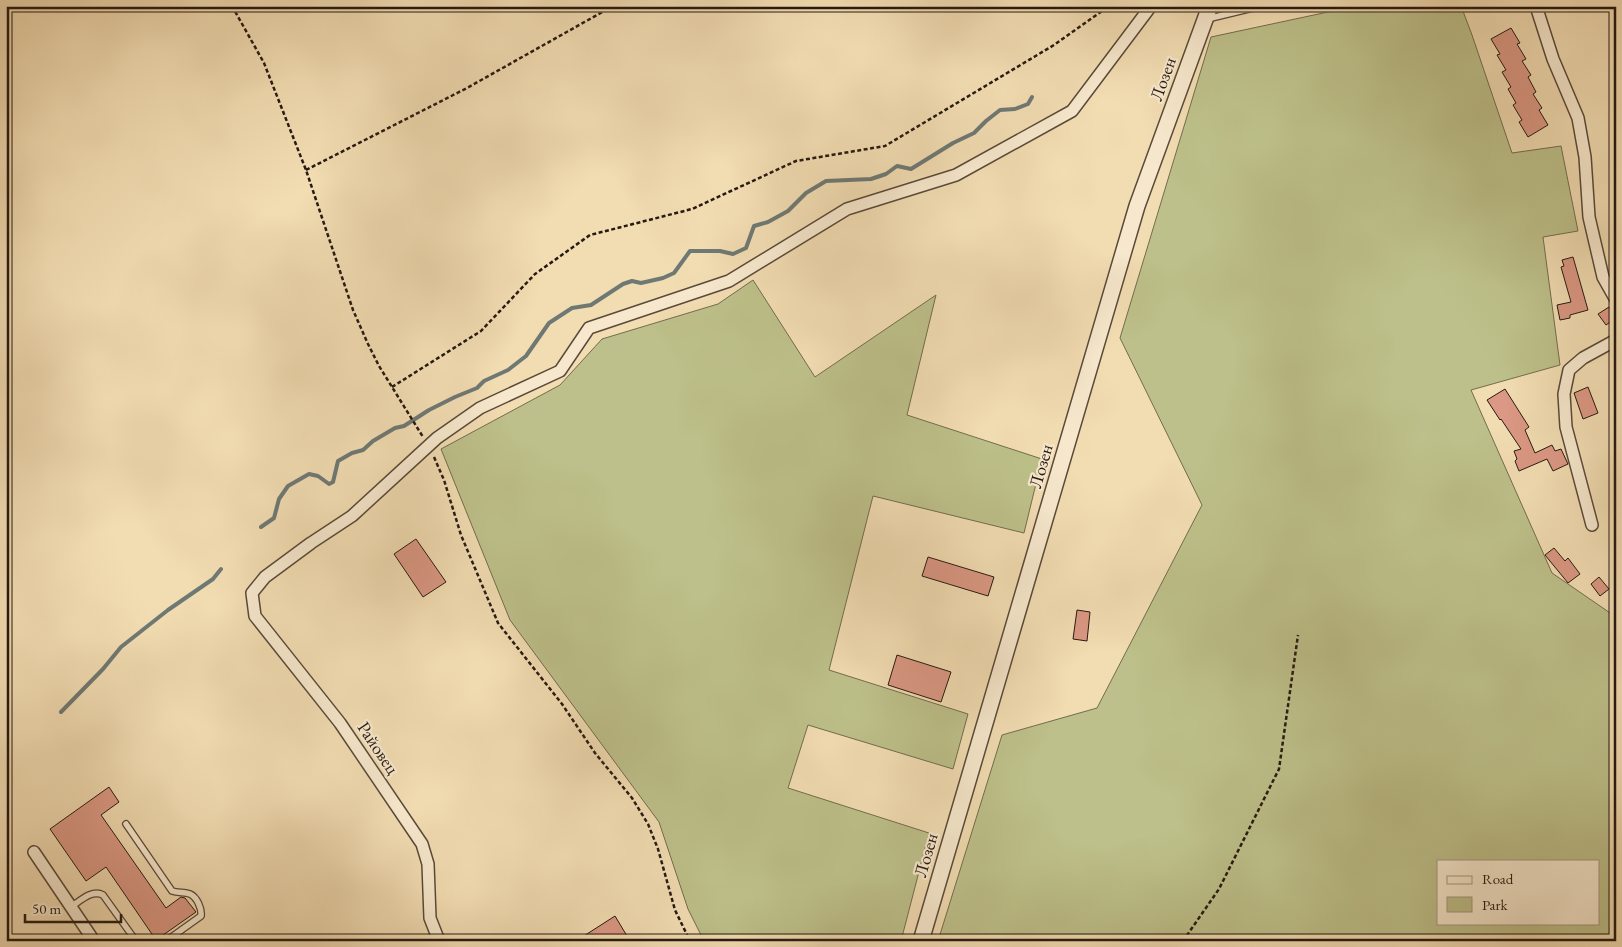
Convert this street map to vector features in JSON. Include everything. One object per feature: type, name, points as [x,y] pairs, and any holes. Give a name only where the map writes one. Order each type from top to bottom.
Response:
[{"type":"street","points":[[428,447],[437,438],[480,408],[560,371],[589,328],[729,281],[847,209],[956,175],[1072,111],[1151,6]]},
{"type":"street","points":[[1536,6],[1553,59],[1578,118],[1585,158],[1589,216],[1604,277],[1616,300]]},
{"type":"street","name":"Лозен","points":[[921,941],[1137,206],[1207,13]]},
{"type":"street","points":[[1592,525],[1566,426],[1564,394],[1570,370],[1583,358],[1616,340]]},
{"type":"street","name":"Райовец","points":[[428,447],[352,516],[265,577],[252,593],[255,616],[340,723],[422,844],[428,864],[430,918],[439,941]]},
{"type":"street","points":[[34,852],[94,941]]},
{"type":"lane","points":[[1207,13],[1261,6]]},
{"type":"lane","points":[[126,824],[172,891],[189,894],[201,908],[201,916],[166,941]]},
{"type":"lane","points":[[71,907],[98,892],[103,895],[136,941]]},
{"type":"path","points":[[232,6],[264,63],[306,170],[353,310],[371,351],[418,430]]},
{"type":"path","points":[[306,170],[467,88],[613,6]]},
{"type":"path","points":[[392,387],[481,331],[535,274],[590,235],[692,209],[796,160],[885,146],[1054,45],[1110,6]]},
{"type":"path","points":[[428,447],[444,480],[461,535],[498,623],[562,704],[595,753],[632,798],[648,824],[658,849],[675,910],[690,941]]},
{"type":"path","points":[[1183,941],[1219,889],[1279,769],[1298,635]]},
{"type":"green space","points":[[1356,6],[1461,6],[1512,153],[1561,146],[1578,231],[1543,237],[1560,365],[1471,390],[1552,573],[1616,617],[1616,941],[938,941],[1002,735],[1097,708],[1202,505],[1120,338],[1211,37]]},
{"type":"green space","points":[[753,280],[815,377],[936,295],[907,415],[1042,459],[1024,533],[873,496],[829,670],[968,714],[953,769],[808,725],[788,788],[929,833],[901,941],[704,941],[688,909],[659,822],[510,620],[441,449],[560,385],[602,339],[718,304]]},
{"type":"building","points":[[1511,28],[1520,43],[1517,44],[1526,59],[1522,61],[1531,75],[1528,77],[1536,92],[1533,94],[1542,108],[1539,110],[1548,125],[1528,137],[1519,122],[1522,120],[1513,105],[1516,103],[1508,89],[1511,87],[1502,72],[1506,70],[1497,55],[1500,54],[1491,39]]},
{"type":"building","points":[[1573,257],[1588,310],[1560,320],[1557,305],[1571,302],[1561,267],[1564,266],[1562,260]]},
{"type":"building","points":[[1609,307],[1616,318],[1606,325],[1598,314]]},
{"type":"building","points":[[1588,387],[1598,413],[1583,419],[1574,393]]},
{"type":"building","points":[[1505,389],[1529,427],[1525,430],[1535,453],[1552,445],[1555,451],[1561,449],[1568,464],[1553,471],[1547,459],[1519,471],[1514,451],[1521,449],[1487,400]]},
{"type":"building","points":[[416,539],[446,582],[423,597],[394,554]]},
{"type":"building","points":[[1554,548],[1565,561],[1568,558],[1580,574],[1568,583],[1545,555]]},
{"type":"building","points":[[928,557],[994,577],[988,596],[922,576]]},
{"type":"building","points":[[1599,577],[1609,589],[1600,596],[1591,584]]},
{"type":"building","points":[[1077,610],[1090,612],[1087,641],[1073,639]]},
{"type":"building","points":[[897,655],[951,672],[941,702],[888,685]]},
{"type":"building","points":[[109,787],[119,802],[101,815],[166,908],[181,897],[185,898],[196,912],[156,940],[106,867],[86,881],[50,829]]},
{"type":"building","points":[[615,916],[630,941],[576,941]]},
{"type":"waterway","points":[[261,527],[274,518],[279,499],[288,486],[309,474],[318,476],[329,484],[333,482],[338,461],[352,453],[363,450],[373,441],[395,428],[404,426],[429,410],[477,388],[484,381],[508,370],[526,356],[549,323],[572,308],[591,305],[623,284],[632,281],[641,283],[663,278],[674,273],[690,251],[720,251],[733,254],[746,248],[754,226],[768,222],[788,211],[806,193],[826,181],[871,179],[886,174],[897,166],[911,169],[953,143],[974,133],[1000,110],[1015,109],[1028,104],[1032,97]]},
{"type":"waterway","points":[[61,712],[103,669],[121,647],[168,610],[213,579],[221,569]]}]
